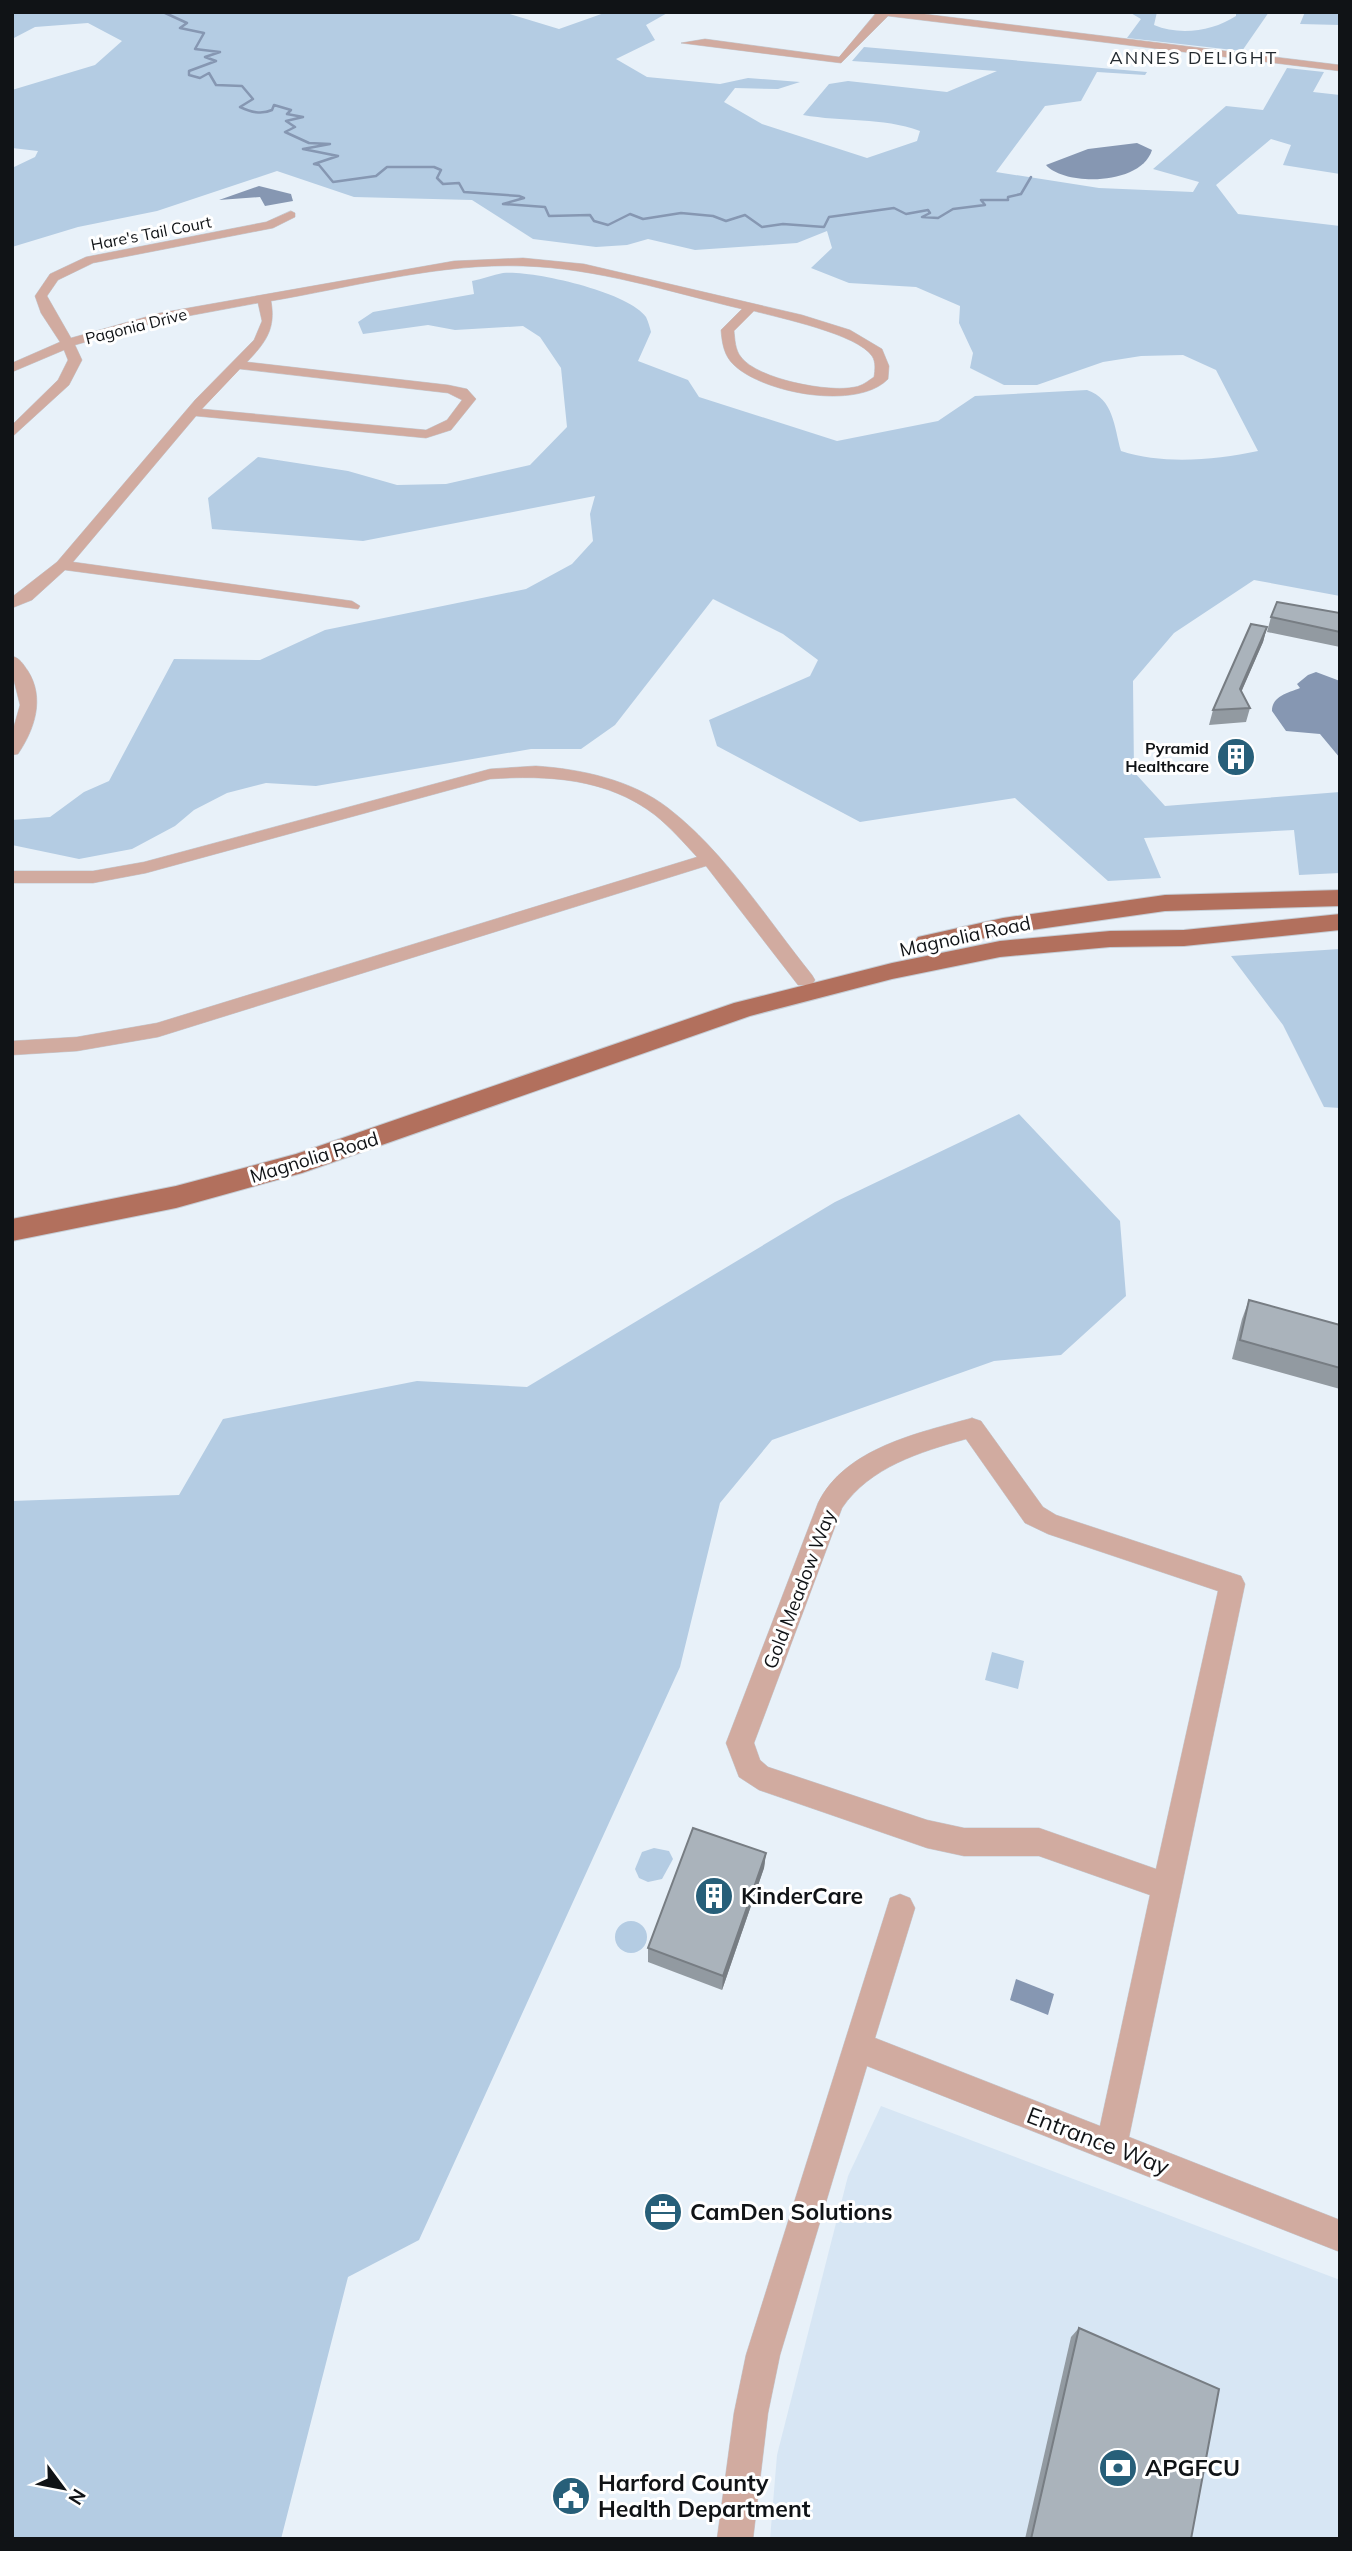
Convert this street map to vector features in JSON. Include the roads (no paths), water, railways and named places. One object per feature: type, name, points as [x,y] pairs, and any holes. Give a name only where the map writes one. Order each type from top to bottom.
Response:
[{"type":"main road","name":"Magnolia Road","points":[[608,1058],[712,1012],[805,980],[886,953],[1003,926],[1164,903],[1340,898]]},
{"type":"main road","name":"Magnolia Road","points":[[12,1230],[176,1197],[302,1163],[764,1003],[1000,948],[1110,939],[1184,937],[1340,922]]},
{"type":"street","points":[[686,43],[705,42],[841,60],[884,12],[1340,68]]},
{"type":"street","name":"Hare's Tail Court","points":[[68,343],[43,306],[41,296],[54,277],[90,260],[269,225],[291,215]]},
{"type":"street","name":"Pagonia Drive","points":[[12,368],[68,343],[160,317],[454,265],[523,262],[584,268],[751,307],[845,333],[877,352],[883,366],[881,379],[860,390],[818,391],[764,376],[738,363],[728,344],[727,330],[751,307]]},
{"type":"street","points":[[12,603],[26,597],[62,565],[193,412],[260,341],[268,321],[264,299]]},
{"type":"street","points":[[12,433],[64,382],[75,360],[68,343]]},
{"type":"street","points":[[193,412],[426,434],[440,433],[452,425],[469,399],[462,392],[449,389],[237,365]]},
{"type":"street","points":[[62,565],[352,606]]},
{"type":"street","points":[[12,661],[26,680],[30,698],[20,719],[12,750]]},
{"type":"street","points":[[12,877],[93,877],[146,867],[490,774],[536,771],[566,774],[617,787],[661,811],[710,859],[805,980]]},
{"type":"street","points":[[12,1048],[77,1044],[158,1030],[710,859]]},
{"type":"street","name":"Gold Meadow Way","points":[[1111,2146],[1167,1887],[1232,1584],[1048,1523],[1034,1515],[972,1428],[946,1434],[867,1466],[848,1480],[831,1503],[740,1743],[749,1768],[759,1777],[927,1834],[964,1842],[1039,1842],[1167,1887]]},
{"type":"street","points":[[735,2539],[751,2413],[763,2355],[900,1908]]},
{"type":"street","name":"Entrance Way","points":[[856,2046],[1340,2236]]},
{"type":"waterway","points":[[163,12],[187,23],[180,28],[204,33],[195,49],[220,52],[205,57],[216,61],[189,71],[189,75],[200,78],[209,73],[216,85],[242,86],[253,99],[240,107],[248,110],[264,112],[272,110],[274,105],[291,110],[287,114],[303,117],[286,121],[295,127],[285,132],[309,143],[330,144],[303,149],[338,156],[314,164],[319,165],[333,182],[376,176],[387,167],[434,167],[441,170],[437,178],[443,184],[459,183],[464,192],[519,196],[524,198],[503,204],[545,207],[549,216],[590,215],[594,221],[608,225],[630,214],[643,219],[681,213],[713,216],[726,221],[745,215],[762,227],[783,224],[824,227],[829,217],[894,208],[906,214],[928,210],[930,213],[922,217],[938,218],[953,209],[985,205],[981,200],[1008,200],[1008,197],[1021,194],[1031,177]]},
{"type":"place","name":"Pyramid Healthcare","points":[[1236,757]]},
{"type":"place","name":"KinderCare","points":[[714,1896]]},
{"type":"place","name":"CamDen Solutions","points":[[663,2212]]},
{"type":"place","name":"APGFCU","points":[[1118,2468]]},
{"type":"place","name":"Harford County Health Department","points":[[571,2496]]},
{"type":"district","name":"ANNES DELIGHT","points":[[1194,58]]}]
